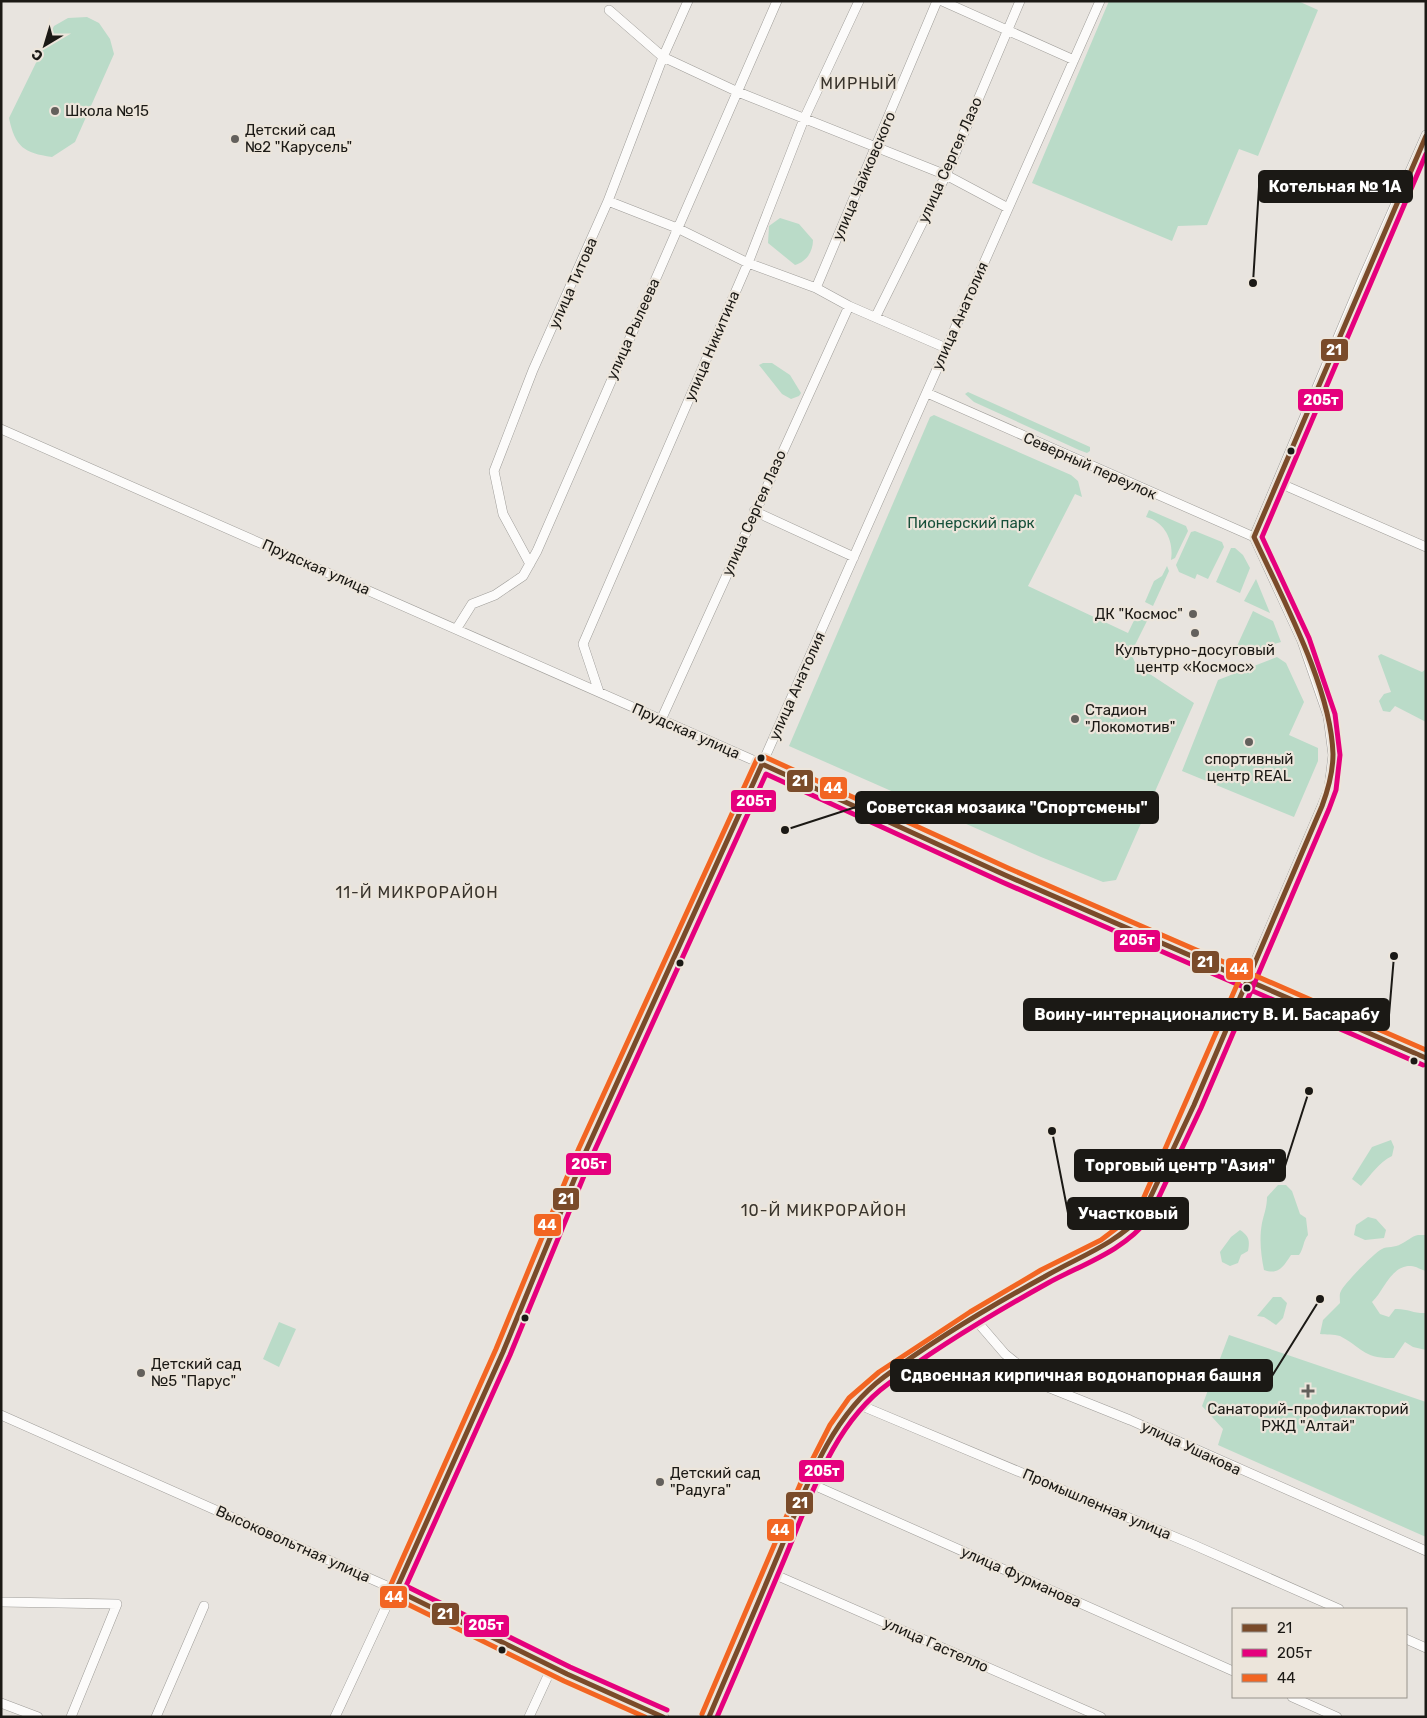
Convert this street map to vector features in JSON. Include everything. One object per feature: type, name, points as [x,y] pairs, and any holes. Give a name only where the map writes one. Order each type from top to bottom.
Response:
[{"type":"street","name":"улица Титова","points":[[530,564],[503,514],[494,470],[533,370],[608,201],[663,56],[688,1]]},
{"type":"street","name":"улица Рылеева","points":[[457,628],[472,604],[495,595],[523,576],[530,564],[777,1]]},
{"type":"street","name":"улица Никитина","points":[[599,692],[583,644],[748,263],[804,119],[859,1]]},
{"type":"street","name":"улица Чайковского","points":[[816,288],[937,1]]},
{"type":"street","points":[[942,1],[1074,60]]},
{"type":"street","name":"улица Сергея Лазо","points":[[876,316],[946,175],[1020,1]]},
{"type":"street","name":"улица Анатолия","points":[[335,1717],[386,1607],[396,1590],[503,1352],[586,1152],[762,764],[1100,1]]},
{"type":"street","points":[[609,10],[663,56],[738,92],[946,175],[1008,208]]},
{"type":"street","points":[[709,1717],[809,1483],[836,1429],[855,1403],[883,1378],[974,1318],[1045,1276],[1105,1246],[1136,1223],[1151,1199],[1247,982],[1329,788],[1333,755],[1328,716],[1302,641],[1254,537],[1426,135]]},
{"type":"street","points":[[608,201],[677,228],[748,263],[816,288],[849,306],[876,316],[946,348]]},
{"type":"street","name":"улица Сергея Лазо","points":[[661,720],[754,511],[849,306]]},
{"type":"street","name":"Северный переулок","points":[[927,393],[1254,537]]},
{"type":"street","name":"Прудская улица","points":[[1,429],[457,628],[1247,982],[1426,1058]]},
{"type":"street","points":[[1278,482],[1426,547]]},
{"type":"street","points":[[754,511],[854,557]]},
{"type":"street","name":"улица Ушакова","points":[[974,1318],[1005,1354],[1045,1386],[1130,1420],[1426,1552]]},
{"type":"street","name":"Промышленная улица","points":[[855,1403],[1194,1545],[1336,1608]]},
{"type":"street","name":"Высоковольтная улица","points":[[1,1415],[396,1590],[552,1666],[664,1717]]},
{"type":"street","name":"улица Фурманова","points":[[809,1483],[1232,1671]]},
{"type":"street","name":"улица Гастелло","points":[[771,1573],[1101,1717]]},
{"type":"street","points":[[1,1602],[117,1604],[71,1717]]},
{"type":"street","points":[[156,1717],[204,1606]]},
{"type":"street","points":[[1407,1639],[1426,1648]]},
{"type":"street","points":[[529,1717],[552,1666]]},
{"type":"street","points":[[1294,1698],[1337,1717]]},
{"type":"street","points":[[1,1703],[38,1717]]},
{"type":"green space","points":[[1109,1],[1298,1],[1318,10],[1258,156],[1239,149],[1207,225],[1178,226],[1172,241],[1032,183]]},
{"type":"green space","points":[[87,17],[99,23],[110,39],[114,54],[75,142],[52,157],[28,151],[22,147],[14,136],[9,118],[54,26],[68,18]]},
{"type":"green space","points":[[780,218],[799,224],[813,240],[812,249],[808,256],[802,262],[795,265],[768,243],[769,226]]},
{"type":"green space","points":[[772,363],[790,375],[801,393],[799,396],[791,399],[782,394],[759,365]]},
{"type":"green space","points":[[968,392],[1090,447],[1090,451],[1087,453],[1079,450],[974,402],[965,394]]},
{"type":"green space","name":"Пионерский парк","points":[[934,415],[1071,475],[1078,481],[1082,497],[1075,494],[1028,586],[1128,633],[1138,612],[1149,617],[1131,653],[1136,665],[1194,703],[1116,880],[1103,882],[1041,857],[789,746],[930,417]]},
{"type":"green space","points":[[1149,510],[1186,526],[1188,531],[1175,558],[1171,560],[1171,546],[1167,533],[1158,523],[1146,517]]},
{"type":"green space","points":[[1195,531],[1222,542],[1224,547],[1208,579],[1197,574],[1195,579],[1179,572],[1176,565],[1191,532]]},
{"type":"green space","points":[[1231,548],[1235,548],[1243,555],[1250,568],[1240,593],[1216,582]]},
{"type":"green space","points":[[1167,566],[1169,571],[1153,606],[1145,602],[1154,581],[1162,576]]},
{"type":"green space","points":[[1256,579],[1270,613],[1244,601]]},
{"type":"green space","points":[[1253,611],[1273,621],[1281,642],[1232,657]]},
{"type":"green space","points":[[1381,654],[1422,672],[1426,669],[1426,722],[1395,706],[1390,712],[1383,711],[1379,701],[1384,694],[1391,692],[1378,656]]},
{"type":"green space","name":"спортивный центр REAL","points":[[1277,657],[1286,663],[1304,702],[1289,735],[1318,748],[1318,761],[1294,817],[1182,771],[1218,680]]},
{"type":"green space","points":[[1391,1140],[1394,1147],[1392,1156],[1379,1165],[1361,1186],[1352,1179],[1372,1147]]},
{"type":"green space","points":[[1278,1185],[1286,1185],[1292,1191],[1300,1214],[1306,1218],[1308,1235],[1299,1255],[1291,1255],[1286,1263],[1277,1271],[1269,1271],[1264,1270],[1261,1229],[1267,1197]]},
{"type":"green space","points":[[1368,1217],[1376,1219],[1386,1230],[1384,1238],[1365,1240],[1354,1235],[1356,1225]]},
{"type":"green space","points":[[1240,1230],[1248,1239],[1248,1251],[1241,1255],[1238,1263],[1230,1266],[1222,1262],[1220,1252],[1231,1237]]},
{"type":"green space","points":[[1418,1235],[1426,1235],[1426,1271],[1411,1266],[1398,1270],[1372,1302],[1380,1314],[1389,1317],[1395,1309],[1426,1313],[1426,1350],[1413,1347],[1405,1342],[1394,1358],[1376,1357],[1369,1355],[1340,1336],[1320,1334],[1323,1320],[1340,1303],[1341,1291],[1360,1268],[1382,1249],[1394,1247]]},
{"type":"green space","points":[[1273,1297],[1281,1297],[1287,1303],[1283,1318],[1276,1325],[1264,1317],[1257,1316]]},
{"type":"green space","points":[[279,1322],[296,1329],[279,1367],[263,1359]]},
{"type":"green space","points":[[1229,1335],[1426,1402],[1426,1537],[1218,1445],[1223,1429],[1202,1406]]},
{"type":"transit line","name":"21","points":[[709,1717],[818,1461],[846,1415],[884,1377],[922,1350],[1003,1300],[1120,1235],[1142,1215],[1194,1105],[1322,806],[1332,767],[1333,754],[1330,728],[1315,672],[1291,615],[1254,537],[1426,136]]},
{"type":"transit line","name":"205т","points":[[717,1717],[814,1488],[837,1442],[852,1420],[888,1384],[926,1356],[1007,1306],[1102,1256],[1128,1239],[1149,1218],[1201,1108],[1329,809],[1336,790],[1340,755],[1335,714],[1309,638],[1262,537],[1426,154]]},
{"type":"transit line","name":"44","points":[[645,1717],[564,1681],[393,1597],[389,1589],[496,1349],[579,1148],[757,759],[765,757],[1008,868],[1426,1050]]},
{"type":"transit line","name":"21","points":[[663,1717],[567,1674],[396,1590],[503,1352],[586,1151],[762,764],[1005,875],[1426,1058]]},
{"type":"transit line","name":"205т","points":[[667,1710],[570,1667],[406,1586],[510,1355],[593,1154],[766,774],[1002,882],[1423,1065]]},
{"type":"transit line","name":"44","points":[[702,1714],[802,1480],[830,1425],[849,1398],[879,1372],[970,1312],[1041,1270],[1101,1240],[1126,1221],[1141,1204],[1240,978]]},
{"type":"place","name":"Школа №15","points":[[55,111]]},
{"type":"place","name":"Детский сад №2 \"Карусель\"","points":[[235,139]]},
{"type":"place","name":"Котельная № 1А","points":[[1253,283]]},
{"type":"place","name":"ДК \"Космос\"","points":[[1193,614]]},
{"type":"place","name":"Культурно-досуговый центр «Космос»","points":[[1195,633]]},
{"type":"place","name":"Стадион \"Локомотив\"","points":[[1075,719]]},
{"type":"place","name":"спортивный центр REAL","points":[[1249,742]]},
{"type":"place","name":"Советская мозаика \"Спортсмены\"","points":[[785,830]]},
{"type":"place","name":"Воину-интернационалисту В. И. Басарабу","points":[[1394,956]]},
{"type":"place","name":"Торговый центр \"Азия\"","points":[[1309,1091]]},
{"type":"place","name":"Участковый","points":[[1052,1131]]},
{"type":"place","name":"Сдвоенная кирпичная водонапорная башня","points":[[1320,1299]]},
{"type":"place","name":"Детский сад №5 \"Парус\"","points":[[141,1373]]},
{"type":"place","name":"Санаторий-профилакторий РЖД \"Алтай\"","points":[[1308,1391]]},
{"type":"place","name":"Детский сад \"Радуга\"","points":[[660,1482]]},
{"type":"district","name":"МИРНЫЙ","points":[[859,83]]},
{"type":"district","name":"11-Й МИКРОРАЙОН","points":[[417,892]]},
{"type":"district","name":"10-Й МИКРОРАЙОН","points":[[824,1210]]}]
